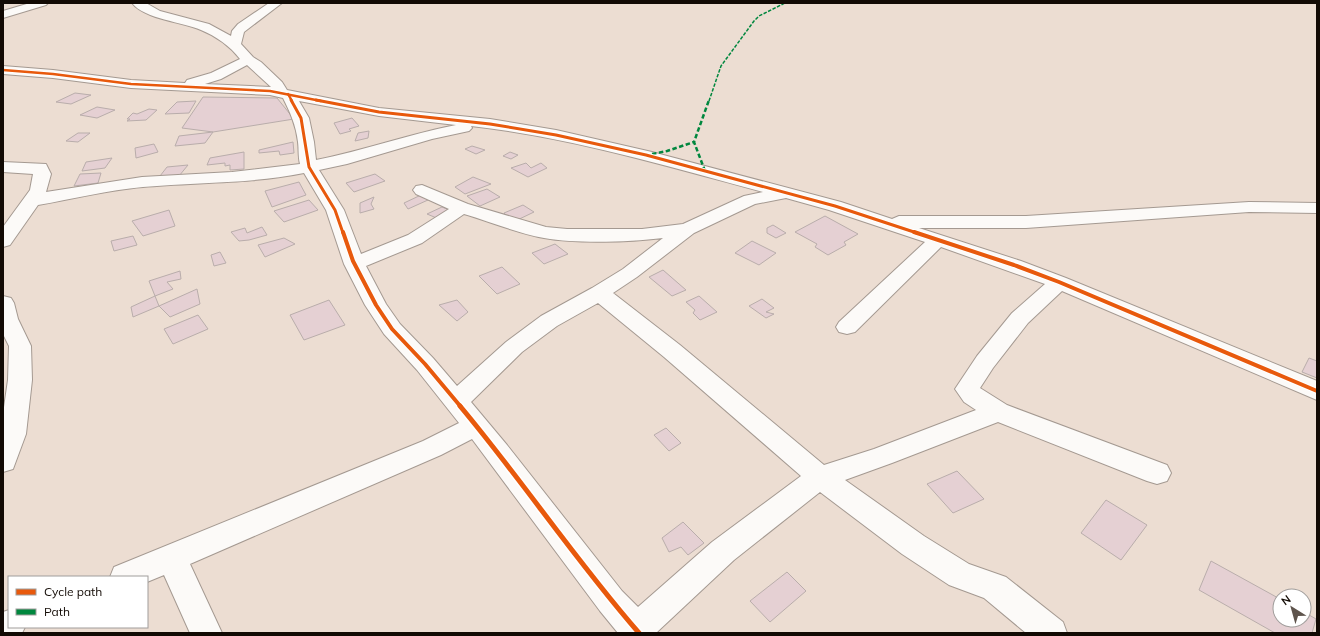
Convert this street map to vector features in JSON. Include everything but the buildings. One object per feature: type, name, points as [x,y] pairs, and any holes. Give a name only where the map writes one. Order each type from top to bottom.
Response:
[{"type":"street","points":[[3,15],[40,3]]},
{"type":"street","points":[[138,3],[156,13],[205,27],[227,39],[285,94],[301,118],[306,142],[308,167],[335,210],[354,264],[376,305],[392,329],[425,364],[498,452],[611,601],[638,631],[723,551],[820,477],[883,456],[998,412]]},
{"type":"street","points":[[235,45],[238,31],[276,3]]},
{"type":"street","points":[[176,87],[205,80],[248,60]]},
{"type":"street","points":[[3,70],[53,74],[131,84],[249,90],[285,94],[379,112],[490,124],[556,135],[620,149],[747,191],[785,193],[835,206],[994,259],[1059,282],[1317,391]]},
{"type":"street","points":[[33,200],[142,182],[256,175],[308,167],[348,158],[451,130],[490,124]]},
{"type":"street","points":[[3,167],[40,168],[42,174],[39,190],[3,240]]},
{"type":"street","points":[[422,190],[462,208],[544,232],[566,235],[642,235],[687,229]]},
{"type":"street","points":[[456,402],[514,346],[549,321],[599,293],[658,253],[687,229],[747,191]]},
{"type":"street","points":[[886,222],[1026,222],[1249,207],[1317,208]]},
{"type":"street","points":[[354,264],[415,239],[443,222],[462,208]]},
{"type":"street","points":[[642,235],[652,242],[658,253]]},
{"type":"street","points":[[847,327],[937,241]]},
{"type":"street","points":[[1059,282],[1020,318],[985,362],[967,389],[973,396],[998,412],[1157,473]]},
{"type":"street","points":[[599,293],[672,350],[820,477],[920,550],[960,575],[995,587],[1051,633]]},
{"type":"street","points":[[3,303],[7,319],[20,346],[20,380],[13,434],[3,461]]},
{"type":"street","points":[[127,576],[432,448],[475,426]]},
{"type":"street","points":[[172,557],[206,633]]},
{"type":"marked path","points":[[705,171],[694,142],[721,66],[759,16],[785,3]]},
{"type":"marked path","points":[[652,154],[667,151],[694,142]]},
{"type":"cycle path","points":[[3,70],[53,74],[131,84],[270,91],[379,112],[490,124],[556,135],[646,155],[835,206],[1014,265],[1059,282],[1317,391]]},
{"type":"cycle path","points":[[288,94],[301,118],[309,167],[335,210],[353,261],[376,305],[392,329],[425,364],[498,452],[611,601],[639,633]]}]
